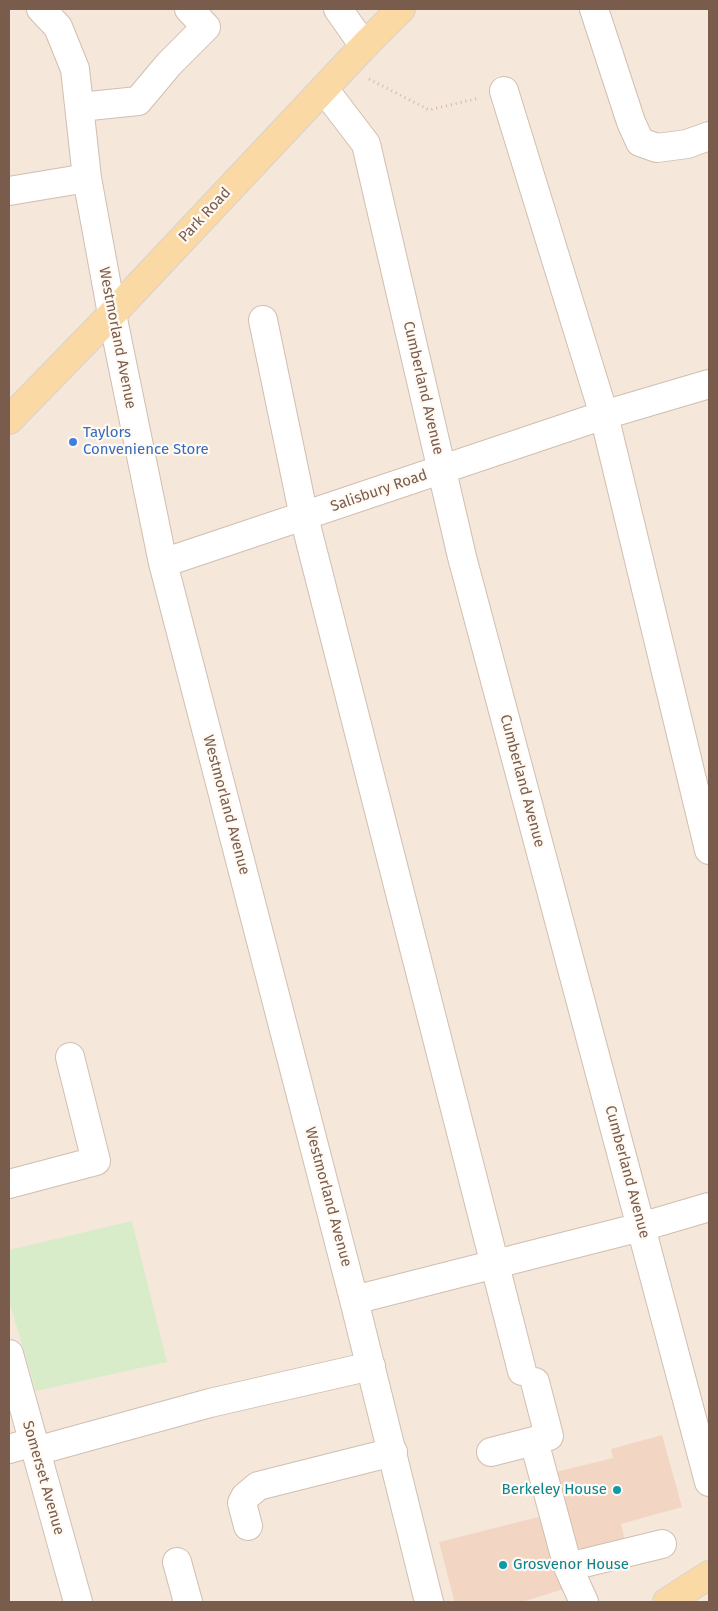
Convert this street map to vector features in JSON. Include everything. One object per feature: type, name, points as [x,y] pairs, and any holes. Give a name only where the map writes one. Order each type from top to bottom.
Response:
[{"type":"main road","name":"Park Road","points":[[9,420],[112,314],[355,55],[401,9]]},
{"type":"main road","points":[[667,1602],[709,1575]]},
{"type":"street","name":"Westmorland Avenue","points":[[41,9],[58,27],[75,70],[86,178],[163,563],[354,1300],[429,1602]]},
{"type":"street","points":[[80,107],[138,101],[169,64],[206,27],[189,9]]},
{"type":"street","points":[[338,9],[355,55]]},
{"type":"street","points":[[594,9],[631,122],[640,142],[657,148],[687,144],[709,136]]},
{"type":"street","name":"Cumberland Avenue","points":[[324,89],[366,144],[465,567],[709,1482]]},
{"type":"street","points":[[504,91],[604,415],[709,850]]},
{"type":"street","points":[[9,191],[86,178]]},
{"type":"street","points":[[263,320],[304,517],[496,1264],[528,1377],[549,1436],[491,1452]]},
{"type":"street","name":"Salisbury Road","points":[[163,563],[604,415],[709,384]]},
{"type":"street","points":[[9,1184],[96,1161],[70,1057]]},
{"type":"street","points":[[354,1300],[641,1227],[709,1207]]},
{"type":"street","name":"Somerset Avenue","points":[[10,1361],[26,1447],[78,1602]]},
{"type":"street","points":[[26,1447],[370,1366]]},
{"type":"street","points":[[534,1440],[568,1568],[584,1602]]},
{"type":"street","points":[[248,1526],[242,1503],[245,1497],[258,1486],[392,1452]]},
{"type":"street","points":[[568,1568],[662,1544]]},
{"type":"street","points":[[177,1562],[188,1602]]},
{"type":"path","points":[[355,55],[394,93],[429,110],[504,91]]},
{"type":"shaded area","points":[[9,9],[709,9],[709,1602],[9,1602]]},
{"type":"green space","points":[[132,1221],[167,1362],[36,1391],[9,1301],[9,1250]]},
{"type":"building","name":"Berkeley House","points":[[662,1435],[682,1507],[621,1524],[625,1541],[586,1549],[579,1548],[572,1543],[552,1473],[613,1458],[611,1449]]},
{"type":"building","name":"Grosvenor House","points":[[546,1515],[567,1588],[522,1602],[453,1602],[439,1542]]},
{"type":"place","name":"Taylors Convenience Store","points":[[73,442]]},
{"type":"place","name":"Berkeley House","points":[[617,1490]]},
{"type":"place","name":"Grosvenor House","points":[[503,1565]]}]
